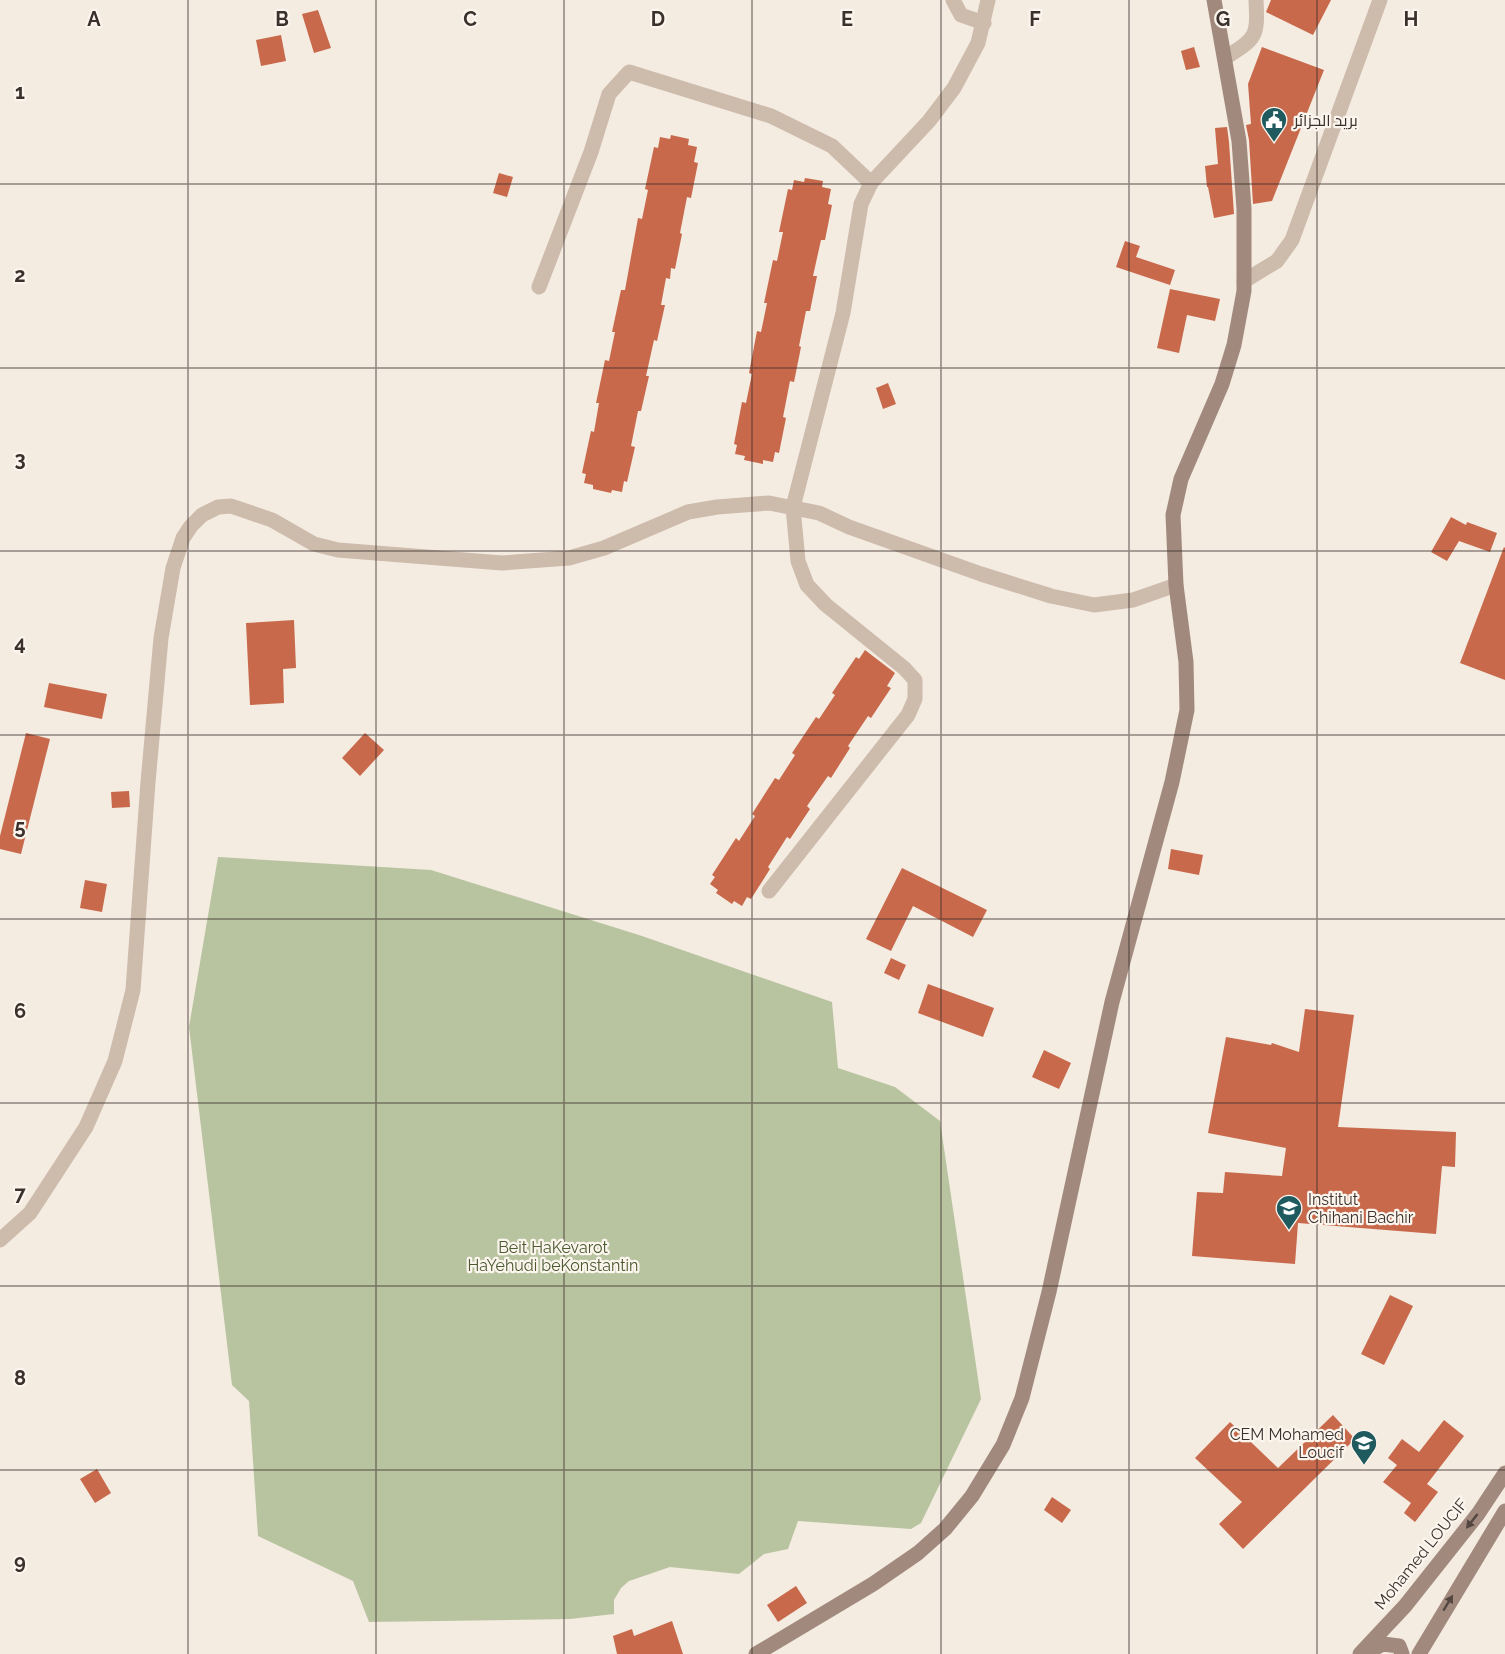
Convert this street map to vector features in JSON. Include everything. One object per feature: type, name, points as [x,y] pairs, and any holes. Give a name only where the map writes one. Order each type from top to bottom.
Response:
[{"type":"main road","points":[[756,1654],[873,1584],[918,1553],[945,1528],[972,1496],[1003,1445],[1022,1398],[1049,1292],[1112,1002],[1172,782],[1186,710],[1186,662],[1176,585],[1173,515],[1181,479],[1222,384],[1231,355],[1244,291],[1244,209],[1239,141],[1214,0]]},
{"type":"main road","name":"Mohamed LOUCIF","points":[[1362,1654],[1405,1606],[1478,1514],[1505,1473]]},
{"type":"main road","points":[[1419,1654],[1505,1511]]},
{"type":"main road","points":[[1362,1654],[1383,1644],[1399,1647],[1402,1654]]},
{"type":"street","points":[[953,0],[961,15],[984,23]]},
{"type":"street","points":[[769,891],[908,715],[915,699],[915,680],[904,668],[826,605],[807,585],[798,561],[793,507],[843,313],[861,204],[871,183],[929,121],[954,88],[978,43],[988,0]]},
{"type":"street","points":[[1226,58],[1249,43],[1254,34],[1257,21],[1256,0]]},
{"type":"street","points":[[1244,281],[1277,261],[1292,240],[1380,0]]},
{"type":"street","points":[[539,287],[591,152],[609,94],[629,72],[771,116],[832,146],[871,183]]},
{"type":"street","points":[[0,1240],[30,1213],[86,1127],[115,1061],[133,990],[161,638],[173,568],[183,537],[202,515],[218,507],[231,506],[272,520],[314,544],[338,550],[502,563],[569,558],[604,548],[688,512],[769,503],[819,513],[849,527],[981,574],[1051,596],[1094,605],[1133,600],[1176,585]]},
{"type":"green space","name":"Beit HaKevarot HaYehudi beKonstantin","points":[[218,857],[431,870],[642,936],[832,1002],[838,1068],[895,1087],[940,1121],[981,1399],[921,1523],[911,1529],[798,1521],[788,1549],[764,1554],[739,1574],[670,1567],[629,1581],[621,1588],[614,1600],[614,1614],[570,1619],[369,1622],[353,1581],[258,1536],[249,1401],[232,1385],[189,1027]]},
{"type":"building","points":[[1271,0],[1331,0],[1313,35],[1266,12]]},
{"type":"building","points":[[318,10],[331,48],[314,53],[302,14]]},
{"type":"building","points":[[281,35],[286,61],[261,66],[256,40]]},
{"type":"building","points":[[1194,47],[1200,67],[1186,70],[1181,51]]},
{"type":"building","name":"بريد الجزائر","points":[[1262,47],[1324,70],[1272,201],[1253,204],[1246,125],[1251,124],[1248,84]]},
{"type":"building","points":[[1227,127],[1234,214],[1214,218],[1205,166],[1218,164],[1215,128]]},
{"type":"building","points":[[671,135],[689,139],[688,145],[697,147],[694,162],[698,163],[691,198],[687,197],[675,269],[671,268],[670,279],[666,278],[661,305],[665,305],[657,341],[654,340],[641,411],[638,411],[631,446],[635,447],[627,482],[624,481],[622,492],[612,490],[611,493],[593,489],[593,485],[584,483],[586,474],[582,473],[591,431],[594,432],[599,403],[596,403],[605,360],[609,361],[615,332],[612,332],[621,290],[625,290],[638,218],[642,219],[648,190],[645,189],[654,147],[658,148],[660,137],[670,139]]},
{"type":"building","points":[[499,173],[513,177],[507,197],[493,193]]},
{"type":"building","points":[[805,178],[823,181],[822,187],[831,189],[828,204],[832,205],[825,240],[821,240],[813,276],[817,276],[810,311],[806,311],[794,382],[790,381],[779,453],[775,452],[773,462],[763,460],[763,464],[744,460],[745,456],[735,454],[737,445],[734,444],[742,402],[746,403],[752,374],[749,373],[757,331],[761,332],[767,303],[764,303],[773,260],[777,261],[783,232],[779,232],[788,189],[792,190],[794,180],[804,182]]},
{"type":"building","points":[[1125,241],[1140,246],[1136,257],[1175,270],[1170,285],[1116,267]]},
{"type":"building","points":[[1170,289],[1220,299],[1215,321],[1187,315],[1179,353],[1157,348]]},
{"type":"building","points":[[888,383],[896,404],[883,409],[876,388]]},
{"type":"building","points":[[1451,517],[1466,525],[1467,522],[1497,533],[1490,552],[1459,541],[1447,561],[1431,552]]},
{"type":"building","points":[[1505,548],[1505,680],[1460,663]]},
{"type":"building","points":[[294,620],[296,668],[283,669],[284,703],[250,705],[246,623]]},
{"type":"building","points":[[865,650],[895,673],[887,686],[891,688],[871,718],[868,716],[848,746],[850,748],[831,778],[828,776],[807,806],[810,809],[790,839],[787,837],[751,899],[747,897],[742,906],[734,901],[732,904],[716,893],[718,890],[710,884],[715,877],[712,875],[736,838],[739,841],[755,816],[752,814],[775,778],[779,780],[795,755],[792,753],[816,717],[819,719],[835,695],[832,693],[856,657],[859,659]]},
{"type":"building","points":[[49,683],[107,694],[102,719],[44,707]]},
{"type":"building","points":[[26,733],[50,739],[21,854],[0,849],[0,836]]},
{"type":"building","points":[[365,733],[384,750],[360,776],[342,758]]},
{"type":"building","points":[[129,791],[130,807],[112,808],[111,792]]},
{"type":"building","points":[[1171,849],[1203,855],[1199,875],[1168,869]]},
{"type":"building","points":[[902,868],[987,910],[973,937],[913,906],[891,951],[866,939]]},
{"type":"building","points":[[85,880],[107,884],[102,912],[80,908]]},
{"type":"building","points":[[891,958],[906,965],[899,980],[884,973]]},
{"type":"building","points":[[928,984],[994,1008],[983,1037],[918,1013]]},
{"type":"building","points":[[1305,1009],[1354,1015],[1338,1127],[1456,1132],[1455,1167],[1442,1166],[1436,1234],[1298,1223],[1295,1264],[1192,1256],[1197,1192],[1223,1193],[1225,1172],[1282,1176],[1286,1148],[1208,1133],[1226,1037],[1271,1045],[1272,1043],[1299,1052]]},
{"type":"building","points":[[1044,1050],[1071,1063],[1059,1089],[1032,1077]]},
{"type":"building","points":[[1390,1295],[1413,1306],[1384,1365],[1361,1354]]},
{"type":"building","points":[[1333,1415],[1355,1439],[1243,1549],[1219,1524],[1242,1502],[1195,1458],[1230,1422],[1278,1468]]},
{"type":"building","points":[[1444,1420],[1464,1436],[1427,1484],[1438,1492],[1415,1522],[1404,1513],[1411,1503],[1383,1482],[1397,1465],[1388,1458],[1402,1439],[1419,1452]]},
{"type":"building","points":[[97,1469],[111,1493],[95,1503],[80,1479]]},
{"type":"building","points":[[1052,1497],[1071,1510],[1062,1523],[1044,1510]]},
{"type":"building","points":[[796,1586],[807,1603],[778,1622],[767,1605]]},
{"type":"building","points":[[672,1621],[683,1654],[617,1654],[613,1636],[632,1629],[634,1636]]},
{"type":"place","name":"بريد الجزائر","points":[[1274,143]]},
{"type":"place","name":"Institut Chihani Bachir","points":[[1289,1231]]},
{"type":"place","name":"CEM Mohamed Loucif","points":[[1364,1466]]}]
